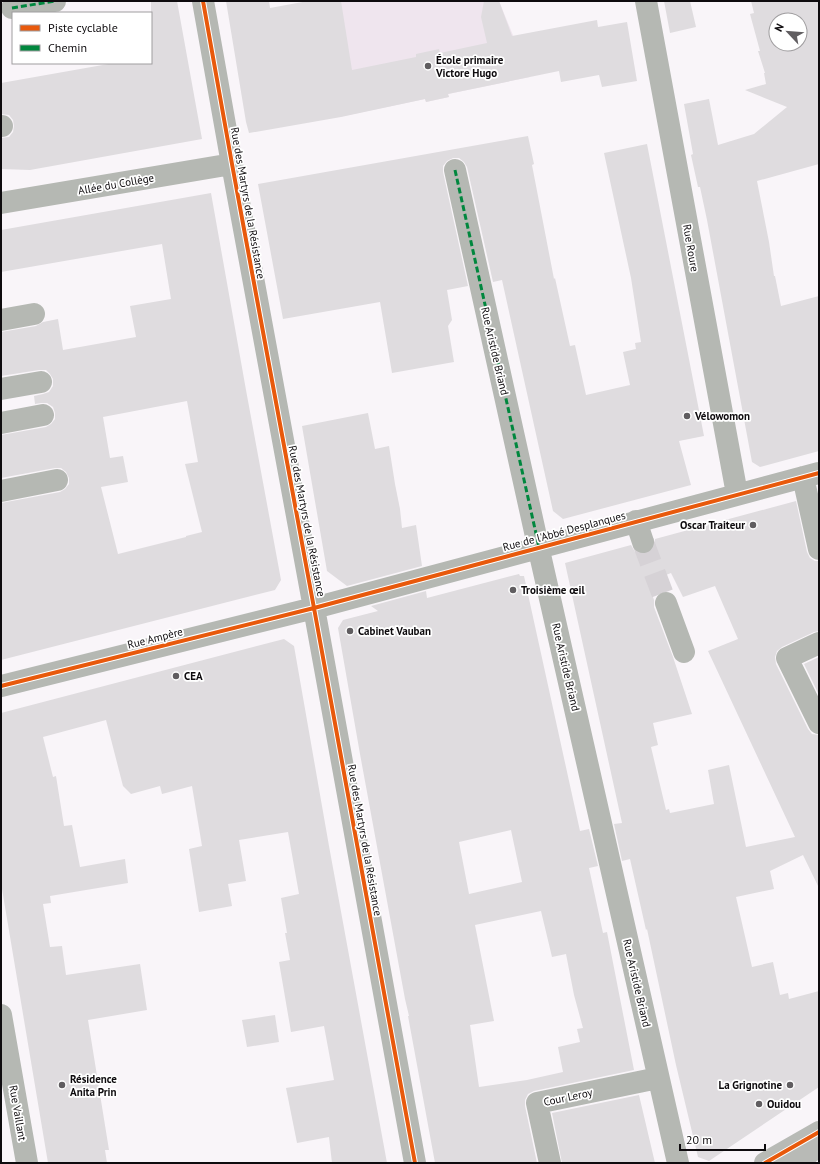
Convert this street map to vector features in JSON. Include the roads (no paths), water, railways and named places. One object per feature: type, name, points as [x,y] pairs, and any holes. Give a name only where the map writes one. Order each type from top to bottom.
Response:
[{"type":"main road","points":[[765,1163],[818,1147]]},
{"type":"main road","points":[[797,1163],[818,1147]]},
{"type":"street","points":[[12,8],[55,1]]},
{"type":"street","name":"Rue des Martyrs de la Résistance","points":[[203,1],[415,1163]]},
{"type":"street","name":"Rue Roure","points":[[646,1],[737,494]]},
{"type":"street","name":"Allée du Collège","points":[[1,204],[232,164]]},
{"type":"street","name":"Rue Aristide Briand","points":[[455,170],[678,1163]]},
{"type":"street","points":[[1,320],[34,314]]},
{"type":"street","points":[[1,388],[41,382]]},
{"type":"street","points":[[1,423],[43,415]]},
{"type":"street","points":[[811,475],[819,548]]},
{"type":"street","name":"Rue de l'Abbé Desplanques","points":[[314,608],[811,475]]},
{"type":"street","points":[[1,491],[57,480]]},
{"type":"street","points":[[636,521],[643,542]]},
{"type":"street","points":[[666,603],[684,652]]},
{"type":"street","name":"Rue Ampère","points":[[1,686],[314,608]]},
{"type":"street","points":[[819,643],[787,658],[819,723]]},
{"type":"street","name":"Rue Vaillant","points":[[1,1015],[27,1163]]},
{"type":"street","name":"Cour Leroy","points":[[550,1163],[537,1103],[658,1078]]},
{"type":"tunnel","points":[[643,542],[666,603]]},
{"type":"place","name":"École primaire Victore Hugo","points":[[428,66]]},
{"type":"place","name":"Vélowomon","points":[[687,416]]},
{"type":"place","name":"Oscar Traiteur","points":[[753,525]]},
{"type":"place","name":"Troisième œil","points":[[513,590]]},
{"type":"place","name":"Cabinet Vauban","points":[[350,631]]},
{"type":"place","name":"CEA","points":[[176,676]]},
{"type":"place","name":"Résidence Anita Prin","points":[[62,1085]]},
{"type":"place","name":"La Grignotine","points":[[790,1085]]},
{"type":"place","name":"Ouidou","points":[[759,1104]]}]
